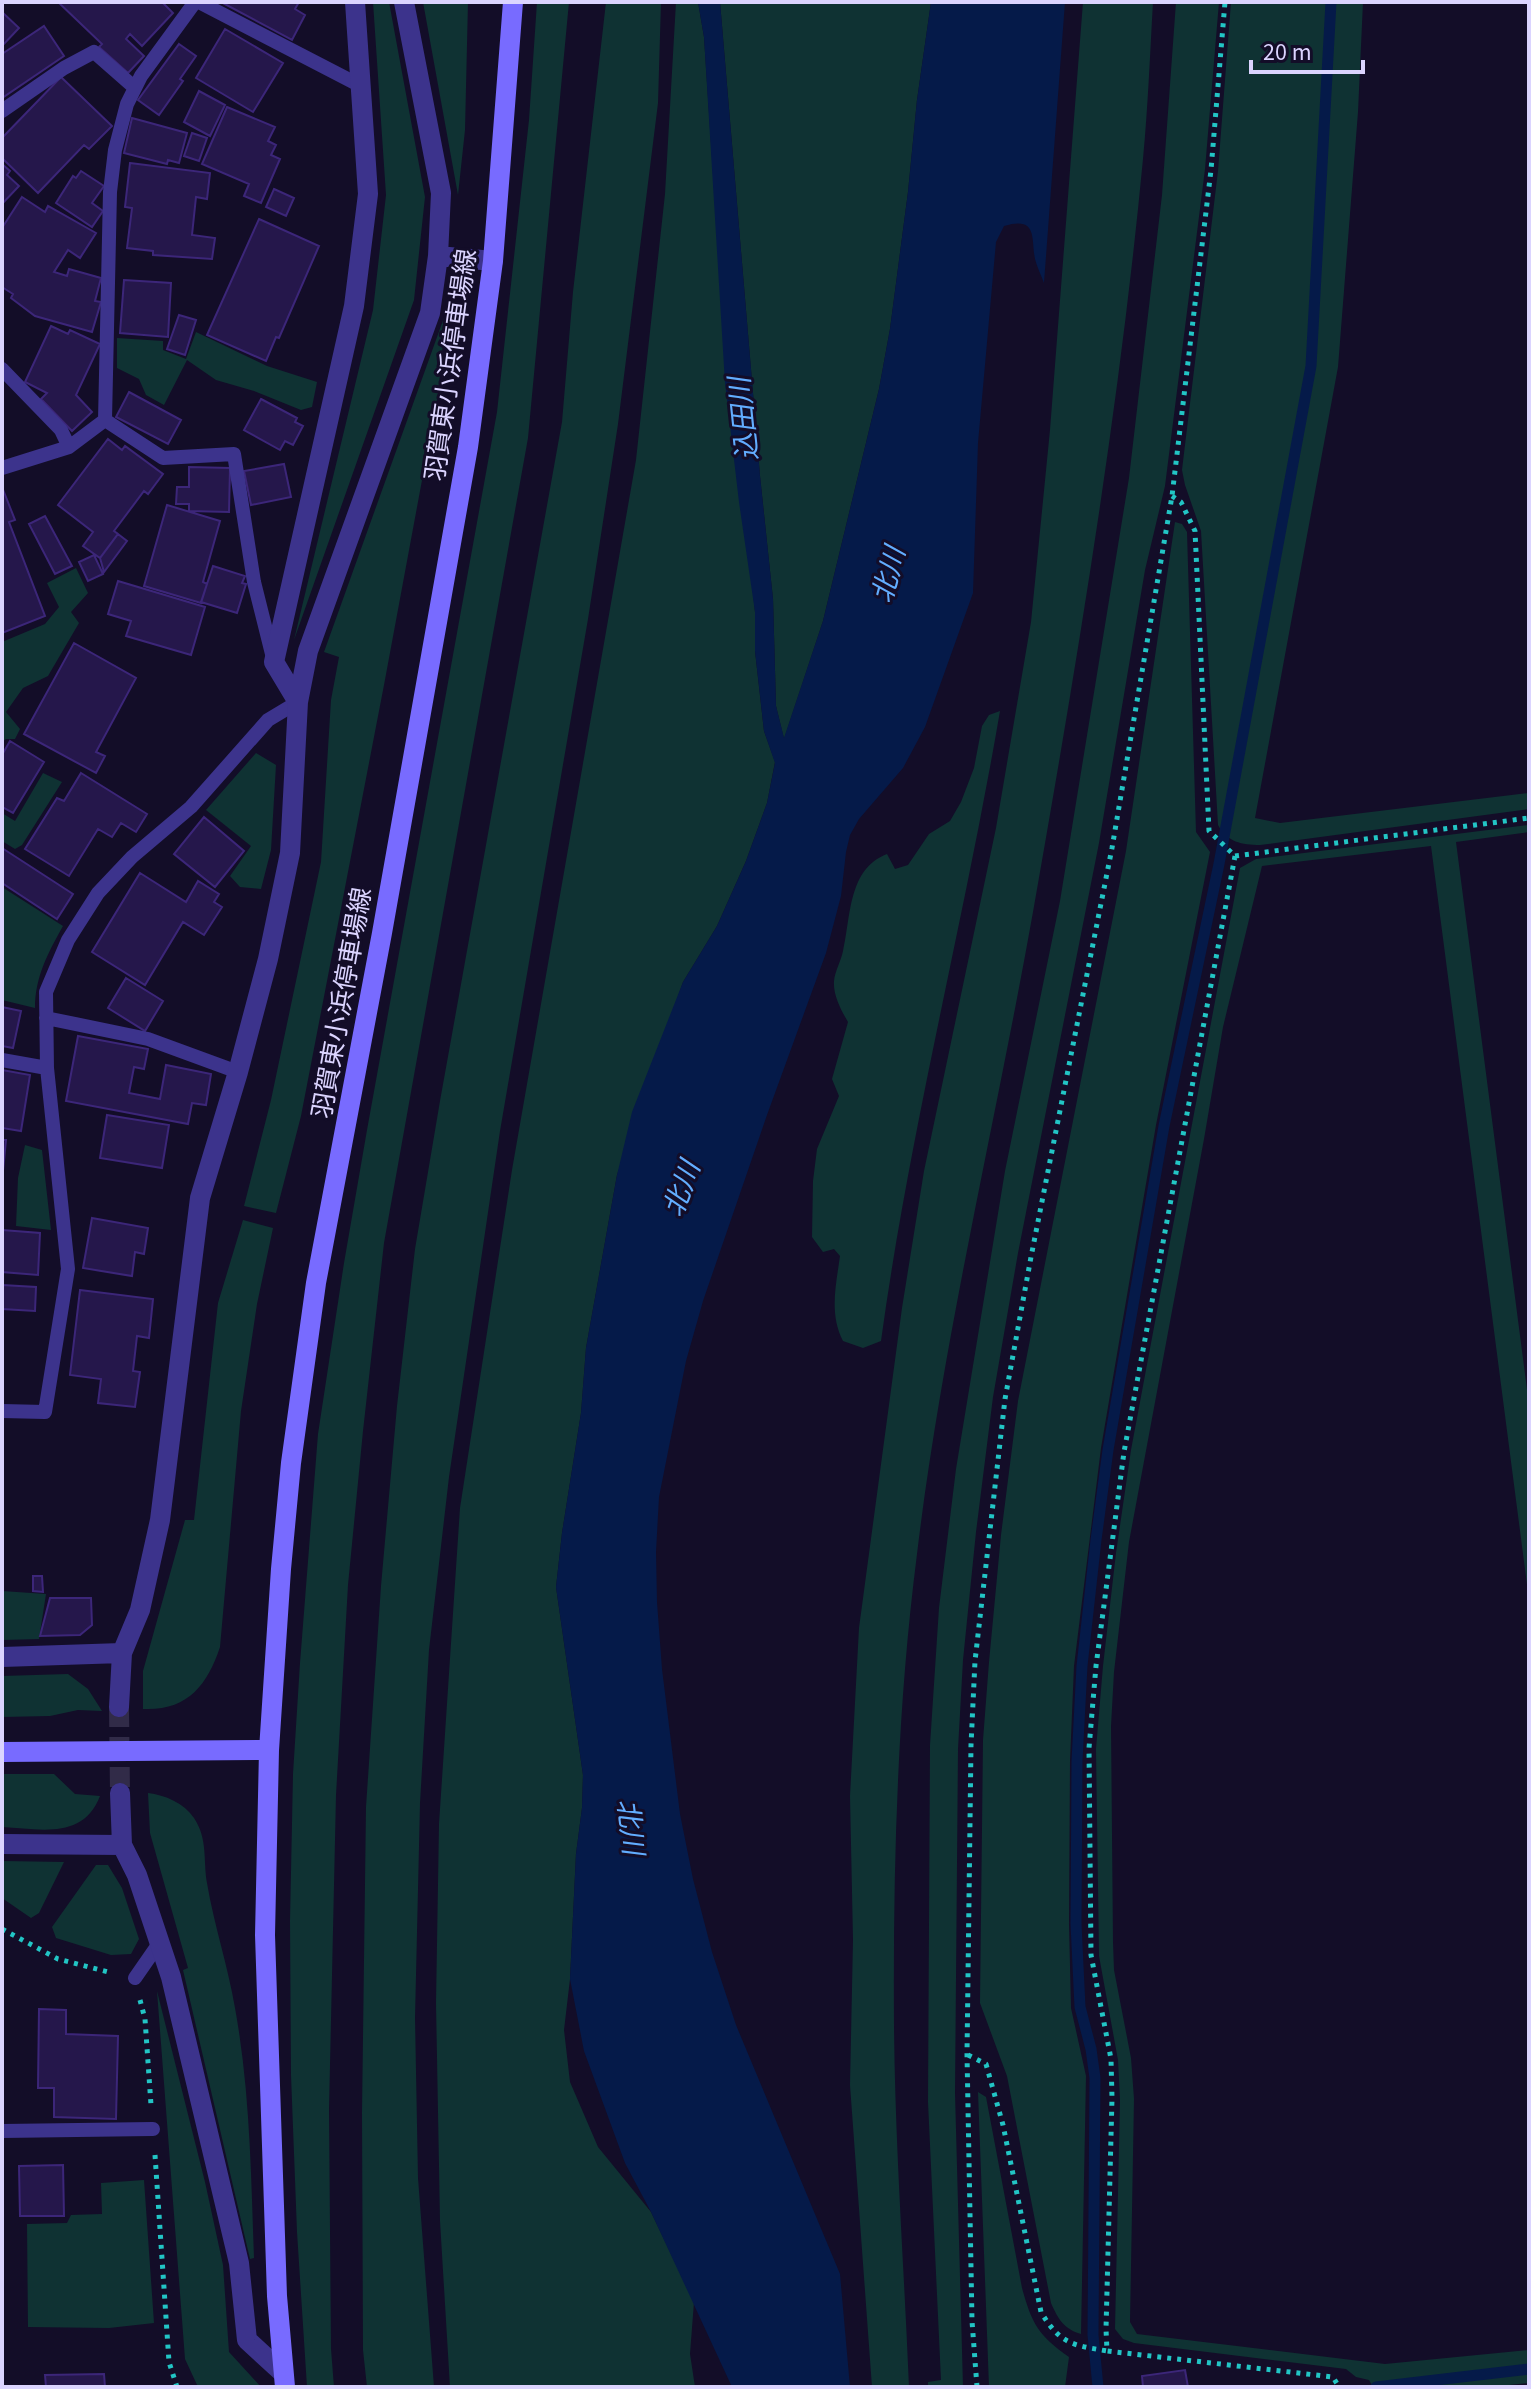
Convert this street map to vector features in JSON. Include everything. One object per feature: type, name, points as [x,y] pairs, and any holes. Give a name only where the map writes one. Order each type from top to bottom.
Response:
[{"type":"main road","name":"羽賀東小浜停車場線","points":[[284,2380],[277,2296],[265,1935],[269,1750],[289,1478],[316,1283],[377,963],[465,462],[493,261],[513,2]]},
{"type":"main road","points":[[2,1752],[269,1750]]},
{"type":"street","points":[[298,702],[274,662],[354,306],[368,194],[355,2]]},
{"type":"street","points":[[119,1707],[122,1653],[140,1610],[160,1520],[200,1198],[268,959],[290,853],[298,702],[308,651],[430,313],[438,256],[441,193],[404,2]]},
{"type":"street","points":[[438,256],[493,261]]},
{"type":"street","points":[[2,1657],[122,1653]]},
{"type":"street","points":[[120,1793],[122,1845],[137,1875],[171,1977],[239,2263],[247,2340],[284,2380]]},
{"type":"street","points":[[2,1844],[122,1845]]},
{"type":"lane","points":[[105,420],[110,192],[115,150],[127,104],[141,76],[197,2],[361,86]]},
{"type":"lane","points":[[2,111],[64,68],[94,52],[135,88]]},
{"type":"lane","points":[[2,369],[61,430],[69,447]]},
{"type":"lane","points":[[105,420],[163,458],[234,454],[254,582],[274,662]]},
{"type":"lane","points":[[2,468],[69,447],[105,420]]},
{"type":"lane","points":[[2,1411],[45,1412],[68,1269],[47,1068],[46,992],[68,940],[98,893],[132,857],[191,807],[268,720],[298,702]]},
{"type":"lane","points":[[46,1018],[148,1039],[238,1072]]},
{"type":"lane","points":[[2,1060],[47,1068]]},
{"type":"lane","points":[[135,1978],[160,1942]]},
{"type":"lane","points":[[2,2131],[153,2129]]},
{"type":"path","points":[[977,2387],[972,2321],[967,2054],[975,1661],[1005,1399],[1112,848],[1172,496],[1211,170],[1225,2]]},
{"type":"path","points":[[1172,496],[1181,502],[1195,531],[1209,831],[1235,856]]},
{"type":"path","points":[[1235,856],[1529,818]]},
{"type":"path","points":[[1107,2351],[1112,2098],[1111,2059],[1091,1955],[1089,1748],[1092,1707],[1124,1452],[1235,856]]},
{"type":"path","points":[[967,2054],[986,2064],[1003,2125],[1041,2312],[1053,2331],[1080,2346],[1100,2350],[1333,2377],[1339,2387]]},
{"type":"green space","points":[[373,2],[389,2],[425,197],[414,300],[294,640],[373,310],[386,195]]},
{"type":"green space","points":[[423,2],[468,2],[465,130],[458,195]]},
{"type":"green space","points":[[537,2],[569,2],[528,438],[384,1243],[348,1585],[336,1795],[329,2110],[334,2387],[307,2387],[291,2075],[290,1921],[293,1774],[318,1434],[367,1130],[497,412],[529,120]]},
{"type":"green space","points":[[606,2],[661,2],[658,103],[618,424],[588,619],[500,1131],[449,1477],[429,1650],[420,1803],[415,2018],[418,2178],[434,2387],[367,2387],[363,2350],[362,2113],[366,1807],[397,1406],[415,1249],[562,422],[573,292]]},
{"type":"green space","points":[[676,2],[698,2],[704,37],[720,281],[755,612],[755,651],[764,731],[775,762],[767,803],[746,861],[717,926],[683,982],[617,1175],[586,1348],[581,1413],[556,1587],[583,1775],[564,2030],[570,2082],[598,2147],[651,2212],[694,2302],[690,2354],[695,2387],[450,2387],[440,2221],[436,2003],[439,1824],[460,1508],[512,1170],[636,460],[665,194]]},
{"type":"green space","points":[[720,2],[931,2],[890,329],[879,389],[823,621],[784,739],[776,706],[773,599]]},
{"type":"green space","points":[[1083,2],[1153,2],[1145,139],[1122,348],[1081,630],[1033,912],[955,1312],[917,1554],[901,1730],[894,1907],[896,2115],[909,2387],[872,2387],[850,2085],[853,1940],[850,1796],[859,1628],[902,1308],[924,1171],[996,828],[1031,622],[1050,430]]},
{"type":"green space","points":[[1176,2],[1219,2],[1205,169],[1165,486],[1145,570],[1099,843],[1018,1253],[993,1397],[976,1532],[958,1749],[955,2093],[963,2387],[928,2387],[928,2382],[941,2380],[928,2102],[930,1745],[939,1608],[956,1469],[1005,1171],[1060,901],[1129,478],[1162,195]]},
{"type":"green space","points":[[1231,2],[1363,2],[1358,112],[1338,367],[1255,818],[1280,823],[1529,793],[1529,809],[1260,845],[1236,841],[1218,825],[1201,531],[1182,470],[1218,171]]},
{"type":"green space","points":[[446,312],[438,394],[384,685],[301,1116],[276,1213],[244,1206],[271,1100],[321,862],[331,700],[339,657],[324,652]]},
{"type":"green space","points":[[196,332],[267,366],[317,382],[312,407],[301,410],[216,380],[187,360],[164,405],[146,395],[139,379],[117,368],[117,338],[163,341],[163,350],[186,359]]},
{"type":"green space","points":[[1175,522],[1182,524],[1187,532],[1196,832],[1210,852],[1156,1125],[1101,1448],[1074,1666],[1070,1761],[1071,2008],[1086,2076],[1081,2334],[1062,2323],[1051,2303],[1007,2076],[980,2003],[983,1740],[1001,1535],[1018,1401],[1126,851]]},
{"type":"green space","points":[[76,568],[88,593],[71,612],[79,623],[48,676],[23,688],[6,712],[20,729],[15,739],[2,742],[2,642],[45,624],[59,607],[47,583]]},
{"type":"green space","points":[[1000,711],[907,1183],[881,1341],[863,1348],[843,1341],[836,1320],[840,1256],[834,1249],[823,1252],[812,1237],[817,1149],[839,1096],[832,1079],[848,1022],[836,997],[835,977],[858,882],[874,861],[887,854],[895,869],[908,865],[929,834],[950,821],[974,768],[982,726],[989,715]]},
{"type":"green space","points":[[256,753],[276,765],[271,850],[261,889],[240,887],[230,876],[251,846],[206,810]]},
{"type":"green space","points":[[43,773],[62,782],[22,845],[15,849],[2,841],[2,813],[15,821]]},
{"type":"green space","points":[[1529,825],[1529,832],[1456,842],[1529,1405],[1529,1600],[1431,846],[1262,866],[1223,1027],[1129,1542],[1114,1672],[1111,1726],[1114,1970],[1131,2058],[1134,2099],[1130,2322],[1137,2334],[1385,2364],[1529,2350],[1529,2383],[1489,2387],[1373,2387],[1369,2380],[1356,2377],[1346,2369],[1134,2343],[1123,2339],[1115,2329],[1120,2100],[1118,2060],[1099,1956],[1096,1749],[1103,1666],[1131,1450],[1240,868],[1256,859]]},
{"type":"green space","points":[[2,887],[63,926],[40,976],[35,1008],[2,1000]]},
{"type":"green space","points":[[25,1145],[42,1150],[51,1230],[16,1226],[18,1178]]},
{"type":"green space","points":[[243,1220],[273,1228],[257,1304],[241,1411],[220,1647],[209,1673],[193,1693],[172,1706],[143,1709],[143,1671],[185,1520],[194,1520],[218,1303]]},
{"type":"green space","points":[[2,1591],[46,1594],[39,1639],[2,1640]]},
{"type":"green space","points":[[68,1674],[88,1689],[102,1711],[78,1710],[50,1716],[2,1717],[2,1676]]},
{"type":"green space","points":[[2,1774],[54,1774],[75,1794],[100,1796],[83,1820],[72,1826],[45,1830],[2,1827]]},
{"type":"green space","points":[[148,1793],[167,1798],[185,1808],[194,1818],[203,1842],[207,1883],[232,1992],[244,2070],[254,2258],[250,2259],[183,1970],[188,1968],[150,1833]]},
{"type":"green space","points":[[2,1861],[64,1862],[39,1913],[31,1918],[2,1898]]},
{"type":"green space","points":[[96,1865],[108,1865],[122,1888],[139,1939],[131,1954],[111,1955],[56,1938],[52,1927]]},
{"type":"green space","points":[[157,1991],[223,2265],[229,2352],[261,2387],[198,2387],[185,2359]]},
{"type":"green space","points":[[978,2092],[986,2097],[1022,2288],[1033,2320],[1043,2335],[1069,2357],[1065,2387],[989,2387]]},
{"type":"green space","points":[[144,2180],[154,2323],[109,2328],[28,2327],[27,2224],[67,2223],[71,2215],[102,2214],[101,2183]]},
{"type":"water","points":[[698,2],[720,2],[773,599],[776,706],[784,738],[823,621],[879,389],[890,329],[931,2],[1065,2],[1044,283],[1028,227],[1023,224],[1004,226],[996,242],[978,443],[973,593],[925,727],[903,768],[859,819],[850,835],[841,896],[826,953],[703,1301],[686,1361],[659,1497],[656,1552],[662,1669],[680,1814],[693,1879],[736,2025],[840,2274],[850,2387],[732,2387],[625,2163],[584,2051],[570,1979],[583,1775],[556,1587],[581,1413],[586,1348],[617,1175],[632,1112],[683,982],[717,926],[746,861],[767,803],[775,763],[764,731],[755,651],[755,612],[725,383],[704,37]]},
{"type":"building","points":[[58,2],[162,2],[173,13],[142,46],[130,34],[126,39],[144,56],[128,73]]},
{"type":"building","points":[[221,2],[299,2],[295,9],[305,15],[292,40]]},
{"type":"building","points":[[2,12],[19,28],[2,46]]},
{"type":"building","points":[[44,26],[64,56],[2,98],[2,54]]},
{"type":"building","points":[[225,29],[283,63],[253,112],[196,78]]},
{"type":"building","points":[[179,44],[196,56],[159,115],[138,100]]},
{"type":"building","points":[[61,77],[112,126],[89,149],[84,145],[38,193],[2,158],[2,138]]},
{"type":"building","points":[[199,91],[225,105],[210,136],[184,122]]},
{"type":"building","points":[[227,107],[275,127],[268,141],[276,145],[271,155],[280,159],[261,203],[244,196],[249,184],[202,164]]},
{"type":"building","points":[[132,118],[187,133],[179,163],[168,160],[167,164],[124,153]]},
{"type":"building","points":[[192,133],[207,138],[199,161],[184,156]]},
{"type":"building","points":[[130,163],[210,173],[207,199],[196,197],[192,235],[215,238],[212,259],[153,255],[153,251],[127,248],[132,208],[125,207]]},
{"type":"building","points":[[2,164],[10,171],[7,175],[19,186],[2,204]]},
{"type":"building","points":[[81,171],[104,186],[92,203],[103,211],[92,227],[56,203],[73,176],[76,178]]},
{"type":"building","points":[[274,189],[294,198],[286,216],[266,207]]},
{"type":"building","points":[[22,197],[45,212],[48,206],[96,233],[80,258],[68,250],[54,272],[67,276],[69,269],[101,278],[95,301],[101,302],[92,332],[35,316],[2,287],[2,228]]},
{"type":"building","points":[[259,219],[319,246],[266,361],[207,335]]},
{"type":"building","points":[[124,280],[171,283],[168,337],[120,333]]},
{"type":"building","points":[[179,315],[196,320],[185,355],[167,349]]},
{"type":"building","points":[[51,326],[68,334],[70,330],[100,344],[76,395],[92,412],[72,431],[41,399],[47,393],[25,382]]},
{"type":"building","points":[[129,392],[181,420],[168,444],[116,417]]},
{"type":"building","points":[[261,399],[297,418],[295,422],[303,426],[293,445],[285,441],[280,450],[244,430]]},
{"type":"building","points":[[108,439],[122,450],[125,446],[163,474],[148,494],[144,491],[114,531],[118,534],[100,558],[83,546],[93,532],[58,505]]},
{"type":"building","points":[[284,464],[291,497],[251,505],[244,471]]},
{"type":"building","points":[[189,467],[230,468],[229,512],[189,511],[189,504],[176,504],[177,487],[189,487]]},
{"type":"building","points":[[2,487],[15,520],[9,522],[45,616],[2,633]]},
{"type":"building","points":[[167,505],[220,521],[203,582],[207,584],[201,603],[144,586]]},
{"type":"building","points":[[45,516],[72,566],[55,574],[29,524]]},
{"type":"building","points":[[118,534],[127,541],[104,572],[100,558]]},
{"type":"building","points":[[94,555],[103,574],[88,581],[79,562]]},
{"type":"building","points":[[213,566],[245,576],[242,583],[246,584],[237,613],[201,602]]},
{"type":"building","points":[[118,581],[205,607],[191,655],[126,636],[131,621],[108,614]]},
{"type":"building","points":[[74,643],[136,678],[96,752],[105,756],[96,773],[24,734]]},
{"type":"building","points":[[10,741],[44,762],[13,813],[2,807],[2,755]]},
{"type":"building","points":[[81,773],[147,814],[136,832],[121,823],[112,837],[98,829],[69,876],[25,849],[57,798],[64,801]]},
{"type":"building","points":[[204,817],[244,851],[215,887],[174,854]]},
{"type":"building","points":[[2,848],[73,894],[57,919],[2,883]]},
{"type":"building","points":[[140,873],[186,902],[198,881],[219,894],[214,902],[222,907],[204,935],[183,922],[145,985],[92,952]]},
{"type":"building","points":[[126,978],[163,1001],[145,1031],[108,1008]]},
{"type":"building","points":[[2,1007],[21,1011],[13,1048],[2,1046]]},
{"type":"building","points":[[78,1036],[148,1049],[144,1069],[134,1067],[129,1093],[160,1099],[166,1065],[211,1074],[206,1105],[192,1103],[188,1124],[66,1101]]},
{"type":"building","points":[[2,1070],[30,1075],[21,1131],[2,1128]]},
{"type":"building","points":[[107,1115],[169,1125],[162,1168],[100,1158]]},
{"type":"building","points":[[2,1140],[6,1140],[2,1181]]},
{"type":"building","points":[[92,1218],[148,1228],[144,1254],[135,1252],[132,1276],[83,1268]]},
{"type":"building","points":[[2,1230],[40,1233],[38,1275],[2,1272]]},
{"type":"building","points":[[2,1285],[36,1287],[35,1311],[2,1309]]},
{"type":"building","points":[[80,1290],[153,1299],[149,1338],[137,1336],[133,1371],[140,1372],[135,1407],[98,1403],[101,1379],[70,1375]]},
{"type":"building","points":[[33,1576],[42,1576],[43,1592],[33,1591]]},
{"type":"building","points":[[50,1598],[91,1598],[92,1625],[80,1635],[40,1636]]},
{"type":"building","points":[[39,2009],[66,2010],[66,2034],[118,2036],[116,2119],[54,2117],[54,2088],[38,2088]]},
{"type":"building","points":[[63,2165],[64,2216],[20,2216],[19,2166]]},
{"type":"building","points":[[1185,2370],[1188,2387],[1143,2387],[1142,2376]]},
{"type":"building","points":[[104,2374],[105,2387],[46,2387],[45,2375]]},
{"type":"waterway","points":[[1098,2387],[1093,2335],[1095,2078],[1080,2007],[1076,1924],[1077,1761],[1082,1666],[1108,1450],[1164,1126],[1219,864],[1311,366],[1331,2]]},
{"type":"waterway","points":[[1376,2387],[1529,2369]]},
{"type":"tunnel","points":[[119,1707],[120,1793]]},
{"type":"water label","name":"込田川","points":[[744,419]]},
{"type":"water label","name":"北川","points":[[889,575]]},
{"type":"water label","name":"北川","points":[[682,1189]]},
{"type":"water label","name":"北川","points":[[630,1827]]}]
